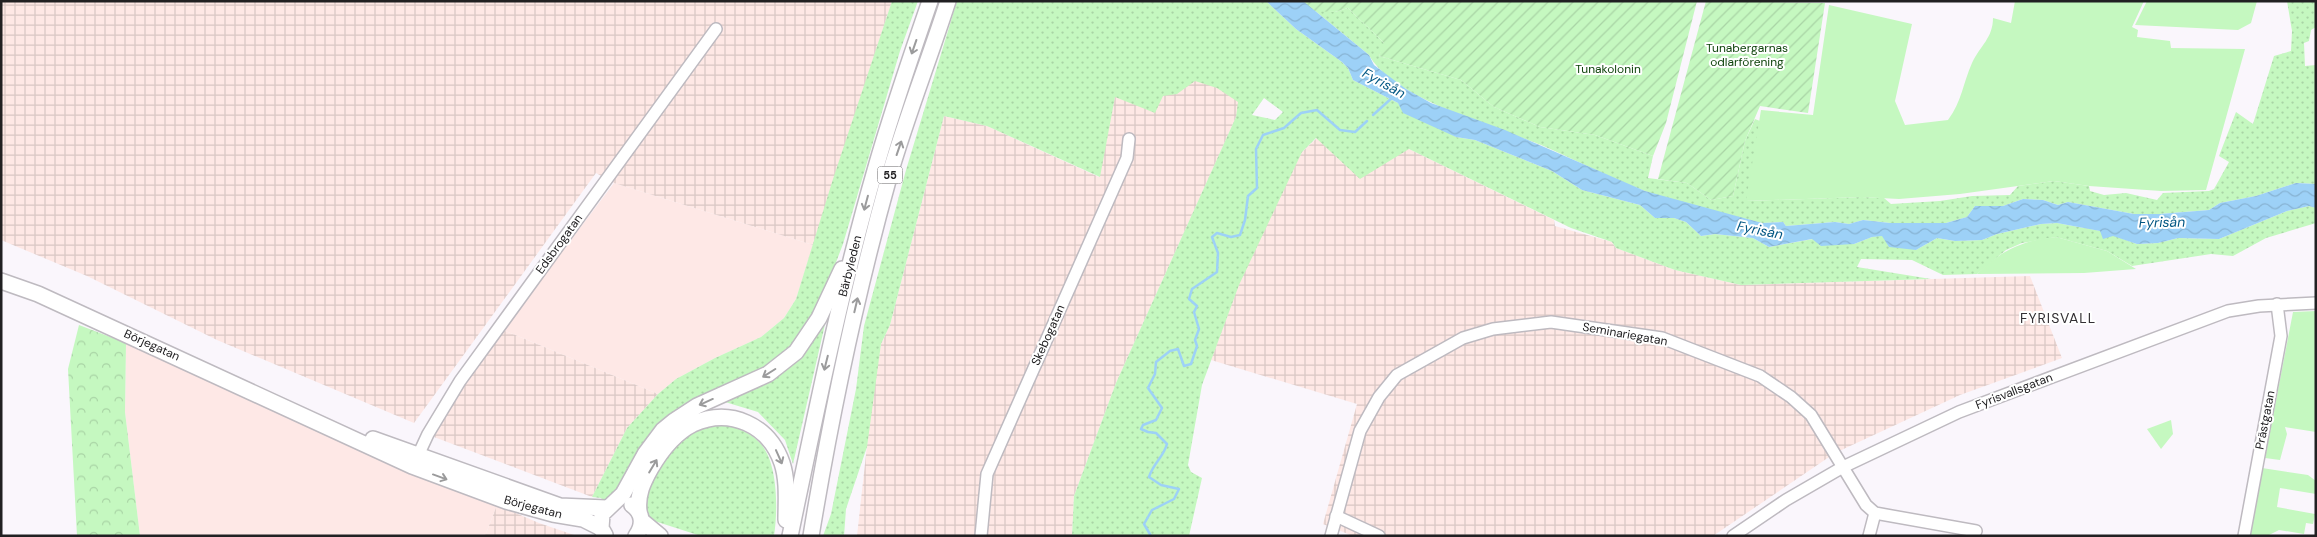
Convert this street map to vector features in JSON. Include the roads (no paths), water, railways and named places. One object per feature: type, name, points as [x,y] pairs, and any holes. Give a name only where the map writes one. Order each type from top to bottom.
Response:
[{"type":"main road","name":"Bärbyleden","points":[[788,536],[854,248],[882,149],[930,1]]},
{"type":"main road","name":"Bärbyleden","points":[[811,536],[826,446],[866,264],[890,175],[948,1]]},
{"type":"main road","points":[[603,532],[602,514],[628,487],[644,454],[663,430],[697,406],[768,374],[796,352],[812,331],[854,248]]},
{"type":"main road","name":"Börjegatan","points":[[1,282],[38,294],[300,414],[416,460],[506,501],[553,514],[583,519],[603,532]]},
{"type":"main road","points":[[636,536],[640,516],[638,502],[644,482],[657,459],[675,438],[693,425],[716,418],[736,419],[747,422],[761,430],[778,454],[786,480],[788,536]]},
{"type":"main road","name":"Börjegatan","points":[[416,460],[560,506],[629,503],[640,516]]},
{"type":"main road","points":[[640,516],[660,536]]},
{"type":"street","name":"Edsbrogatan","points":[[416,460],[428,434],[460,381],[716,29]]},
{"type":"street","name":"Skebogatan","points":[[981,536],[987,474],[1127,158],[1129,139]]},
{"type":"street","name":"Fyrisvallsgatan","points":[[1733,536],[1786,500],[1842,467],[1959,412],[2228,311],[2277,304],[2316,303]]},
{"type":"street","name":"Prästgatan","points":[[2244,536],[2281,336],[2277,304]]},
{"type":"street","name":"Seminariegatan","points":[[1331,536],[1360,431],[1379,396],[1397,375],[1463,338],[1493,328],[1551,322],[1662,338],[1760,376],[1791,397],[1811,415],[1866,505],[1875,513]]},
{"type":"street","points":[[1869,536],[1875,513],[1976,531]]},
{"type":"street","points":[[1336,516],[1379,536]]},
{"type":"water","name":"Fyrisån","points":[[1266,1],[1303,1],[1369,55],[1374,65],[1406,89],[1431,103],[1505,130],[1645,191],[1762,223],[1783,222],[1786,226],[1835,222],[1849,224],[1863,220],[1890,223],[1946,223],[1967,217],[1975,206],[2003,206],[2023,199],[2043,200],[2058,205],[2068,202],[2134,214],[2160,214],[2209,210],[2220,203],[2256,196],[2296,183],[2316,184],[2316,208],[2309,206],[2287,211],[2219,239],[2178,238],[2158,243],[2137,244],[2113,236],[2103,239],[2100,231],[2057,223],[2041,224],[1997,234],[1982,240],[1955,241],[1937,238],[1916,250],[1889,247],[1882,236],[1872,237],[1854,244],[1821,246],[1812,239],[1769,247],[1753,238],[1715,234],[1701,236],[1686,222],[1674,218],[1655,218],[1640,205],[1582,190],[1552,171],[1475,140],[1456,137],[1403,113],[1398,103],[1353,80],[1348,68],[1342,62],[1296,29]]},
{"type":"waterway","name":"Fyrisån","points":[[1373,115],[1393,97]]},
{"type":"waterway","points":[[1151,536],[1144,524],[1152,510],[1174,499],[1179,489],[1161,485],[1149,477],[1167,444],[1156,433],[1141,429],[1143,425],[1156,420],[1162,408],[1148,388],[1155,374],[1156,362],[1170,351],[1178,349],[1184,366],[1191,364],[1197,346],[1195,340],[1199,329],[1194,312],[1197,306],[1189,299],[1192,289],[1217,272],[1218,253],[1212,237],[1217,233],[1231,237],[1240,235],[1245,220],[1248,196],[1257,188],[1256,149],[1263,135],[1284,128],[1301,113],[1317,110],[1340,130],[1355,132],[1367,121]]},
{"type":"district","name":"FYRISVALL","points":[[2058,318]]},
{"type":"park label","name":"Tunabergarnas odlarförening","points":[[1747,55]]},
{"type":"park label","name":"Tunakolonin","points":[[1608,69]]}]
